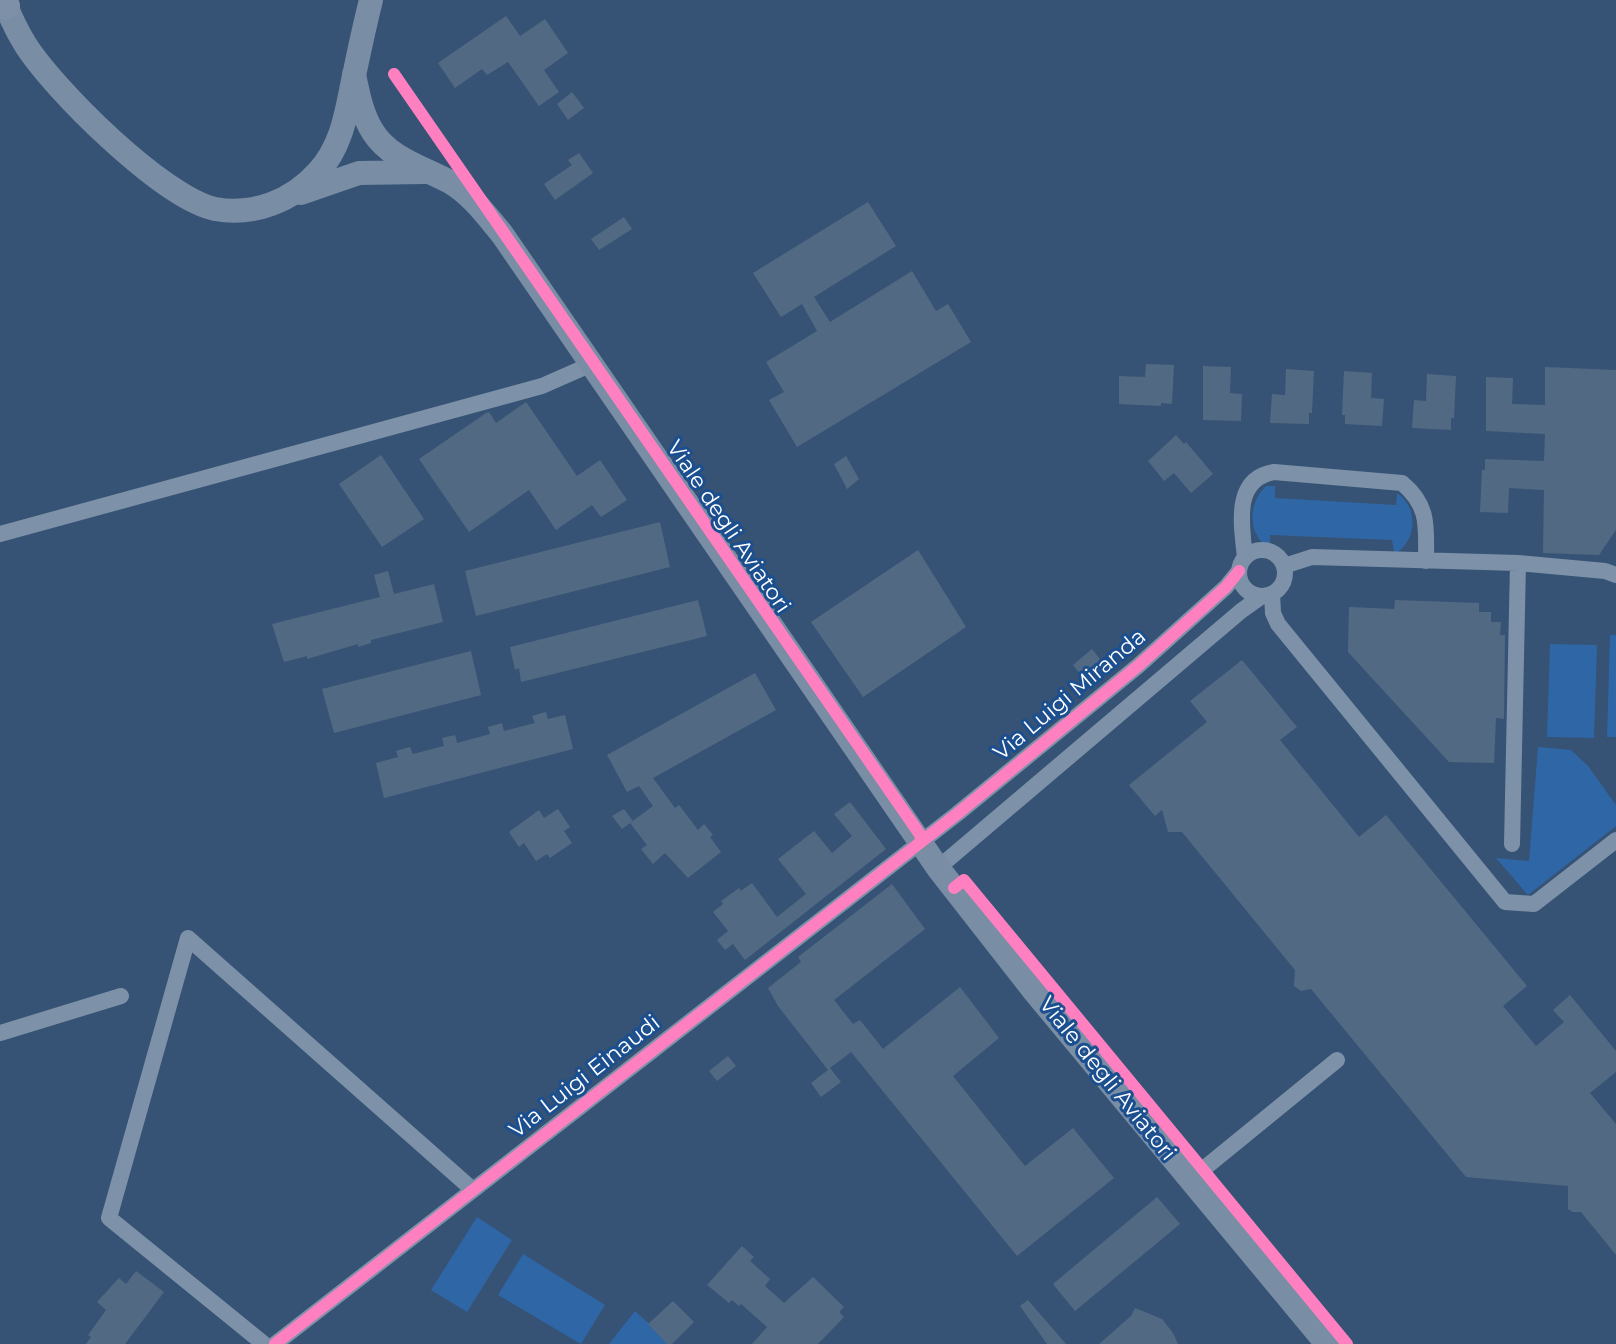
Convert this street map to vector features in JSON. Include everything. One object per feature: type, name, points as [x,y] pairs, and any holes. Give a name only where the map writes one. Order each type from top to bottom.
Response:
[{"type":"main road","name":"Viale degli Aviatori","points":[[287,198],[321,169],[337,146],[371,0]]},
{"type":"main road","name":"Viale degli Aviatori","points":[[3,2],[25,44],[91,120],[167,186],[193,201],[213,208],[238,211],[264,207],[359,173],[427,172]]},
{"type":"main road","name":"Viale degli Aviatori","points":[[354,74],[362,108],[373,132],[389,150],[452,183],[480,206],[938,868],[1035,992],[1327,1344]]},
{"type":"street","points":[[0,534],[542,386],[592,364]]},
{"type":"street","points":[[1267,595],[1248,591],[1243,586],[1244,494],[1261,474],[1274,472],[1402,483],[1415,494],[1424,510],[1426,561]]},
{"type":"street","points":[[938,868],[1250,603],[1282,585],[1284,566],[1280,559],[1267,551],[1252,553],[1242,565]]},
{"type":"street","points":[[1284,566],[1312,557],[1518,563],[1605,571],[1616,575]]},
{"type":"street","points":[[1512,844],[1518,563]]},
{"type":"street","name":"Via Luigi Miranda","points":[[920,843],[1064,728],[1226,587],[1242,565]]},
{"type":"street","points":[[1267,595],[1278,624],[1505,902],[1534,904],[1616,840]]},
{"type":"street","points":[[1196,613],[1215,633]]},
{"type":"street","points":[[1064,728],[1081,747]]},
{"type":"street","name":"Via Luigi Einaudi","points":[[275,1344],[920,843]]},
{"type":"street","points":[[264,1344],[109,1218],[188,938],[473,1190]]},
{"type":"street","points":[[0,1033],[121,996]]},
{"type":"street","name":"Viale degli Aviatori","points":[[1190,1180],[1337,1060]]},
{"type":"shaded area","points":[[1266,486],[1275,486],[1275,498],[1396,505],[1397,493],[1409,506],[1412,531],[1398,552],[1394,552],[1392,540],[1270,535],[1270,544],[1266,546],[1256,533],[1252,516],[1256,500]]},
{"type":"shaded area","points":[[1610,635],[1616,635],[1616,737],[1607,737]]},
{"type":"shaded area","points":[[1550,644],[1597,645],[1594,738],[1547,737]]},
{"type":"shaded area","points":[[1538,747],[1571,750],[1588,766],[1616,805],[1616,826],[1528,895],[1496,858],[1529,861]]},
{"type":"shaded area","points":[[477,1217],[512,1240],[467,1312],[431,1290]]},
{"type":"shaded area","points":[[523,1254],[605,1305],[581,1344],[498,1295]]},
{"type":"shaded area","points":[[635,1311],[671,1344],[609,1344]]},
{"type":"building","points":[[506,16],[520,36],[545,19],[568,53],[544,70],[559,92],[539,106],[508,62],[487,75],[482,69],[455,88],[438,63]]},
{"type":"building","points":[[572,92],[584,108],[568,120],[557,104]]},
{"type":"building","points":[[579,153],[593,173],[555,200],[544,184],[572,165],[568,160]]},
{"type":"building","points":[[868,202],[896,246],[814,297],[830,322],[912,271],[936,311],[948,304],[971,342],[797,447],[769,400],[784,392],[766,362],[817,331],[802,304],[781,317],[753,273]]},
{"type":"building","points":[[624,217],[632,229],[599,250],[591,239]]},
{"type":"building","points":[[1146,364],[1174,365],[1172,404],[1119,404],[1119,376],[1145,377]]},
{"type":"building","points":[[1203,366],[1231,367],[1230,393],[1242,394],[1241,421],[1203,420]]},
{"type":"building","points":[[1545,367],[1616,370],[1616,530],[1599,555],[1543,553],[1544,490],[1509,488],[1508,513],[1480,512],[1485,459],[1544,461],[1545,434],[1486,431],[1486,377],[1513,378],[1512,404],[1545,405]]},
{"type":"building","points":[[1286,369],[1314,371],[1309,424],[1270,423],[1272,394],[1285,395]]},
{"type":"building","points":[[1344,371],[1372,373],[1371,398],[1384,399],[1382,426],[1345,424],[1345,415],[1342,415]]},
{"type":"building","points":[[1427,374],[1456,376],[1451,430],[1412,428],[1414,400],[1426,401]]},
{"type":"building","points":[[526,402],[577,476],[600,460],[627,500],[601,517],[592,505],[556,530],[529,490],[469,532],[419,459],[486,413],[489,412],[496,423]]},
{"type":"building","points":[[1176,435],[1184,444],[1186,442],[1213,474],[1191,493],[1174,473],[1164,481],[1148,461]]},
{"type":"building","points":[[381,455],[424,519],[382,547],[339,484]]},
{"type":"building","points":[[846,456],[859,479],[847,489],[834,464]]},
{"type":"building","points":[[660,522],[670,567],[476,616],[465,571]]},
{"type":"building","points":[[918,550],[966,627],[863,697],[811,622]]},
{"type":"building","points":[[388,571],[394,594],[434,584],[443,622],[371,640],[371,643],[358,647],[358,644],[307,659],[307,656],[284,662],[272,624],[380,597],[374,575]]},
{"type":"building","points":[[698,600],[707,636],[521,682],[519,668],[515,670],[510,647]]},
{"type":"building","points":[[1395,600],[1479,603],[1479,612],[1491,612],[1491,622],[1501,622],[1500,635],[1505,635],[1504,719],[1496,718],[1494,763],[1449,762],[1348,652],[1349,607],[1394,609]]},
{"type":"building","points":[[1092,649],[1107,668],[1088,684],[1073,665]]},
{"type":"building","points":[[471,651],[481,695],[334,733],[322,689]]},
{"type":"building","points":[[1242,660],[1297,727],[1280,740],[1359,837],[1386,815],[1527,986],[1503,1006],[1536,1046],[1564,1022],[1553,1010],[1570,995],[1616,1051],[1616,1072],[1590,1093],[1616,1124],[1616,1255],[1581,1212],[1568,1209],[1568,1186],[1466,1177],[1311,989],[1301,991],[1294,986],[1295,970],[1182,832],[1168,832],[1162,810],[1155,816],[1129,785],[1207,722],[1190,701]]},
{"type":"building","points":[[755,673],[776,710],[653,778],[675,808],[679,805],[698,830],[704,824],[721,852],[688,878],[665,853],[653,864],[641,849],[647,845],[630,823],[653,806],[639,786],[627,792],[607,755]]},
{"type":"building","points":[[546,712],[548,719],[565,715],[573,749],[384,798],[376,763],[398,757],[396,751],[410,747],[413,754],[444,746],[442,738],[455,735],[457,743],[490,734],[488,727],[502,723],[504,731],[535,723],[532,716]]},
{"type":"building","points":[[850,802],[886,849],[745,960],[733,944],[725,950],[717,940],[728,931],[713,912],[723,904],[721,901],[752,883],[777,917],[806,894],[778,859],[814,831],[832,853],[852,836],[834,814]]},
{"type":"building","points":[[558,809],[570,827],[564,831],[572,843],[550,858],[547,854],[536,861],[524,843],[519,847],[509,832],[539,810],[544,818]]},
{"type":"building","points":[[624,809],[633,821],[622,829],[612,816]]},
{"type":"building","points":[[892,884],[925,929],[834,1000],[853,1024],[860,1020],[883,1049],[960,987],[999,1038],[953,1076],[1025,1166],[1073,1128],[1114,1178],[1017,1256],[851,1052],[830,1068],[841,1082],[821,1097],[811,1083],[828,1070],[778,1006],[768,988],[801,962],[798,957]]},
{"type":"building","points":[[728,1056],[736,1066],[717,1081],[709,1071]]},
{"type":"building","points":[[1157,1197],[1180,1224],[1075,1311],[1053,1284]]},
{"type":"building","points":[[742,1246],[754,1257],[750,1261],[770,1279],[765,1286],[784,1303],[813,1277],[844,1307],[839,1312],[844,1317],[818,1344],[752,1344],[767,1327],[741,1304],[739,1306],[732,1300],[729,1303],[707,1285]]},
{"type":"building","points":[[136,1271],[164,1292],[125,1344],[86,1344],[91,1337],[88,1335],[106,1310],[97,1302],[119,1278],[126,1284]]},
{"type":"building","points":[[1028,1300],[1066,1344],[1047,1344],[1020,1306]]},
{"type":"building","points":[[673,1301],[694,1322],[672,1344],[667,1344],[648,1324]]},
{"type":"building","points":[[1135,1308],[1162,1319],[1178,1344],[1099,1344],[1131,1316]]},
{"type":"cycle path","points":[[394,74],[921,836],[920,843]]},
{"type":"cycle path","points":[[275,1344],[957,814],[1138,666],[1226,587],[1239,571]]},
{"type":"cycle path","points":[[954,888],[964,880],[1347,1344]]}]
